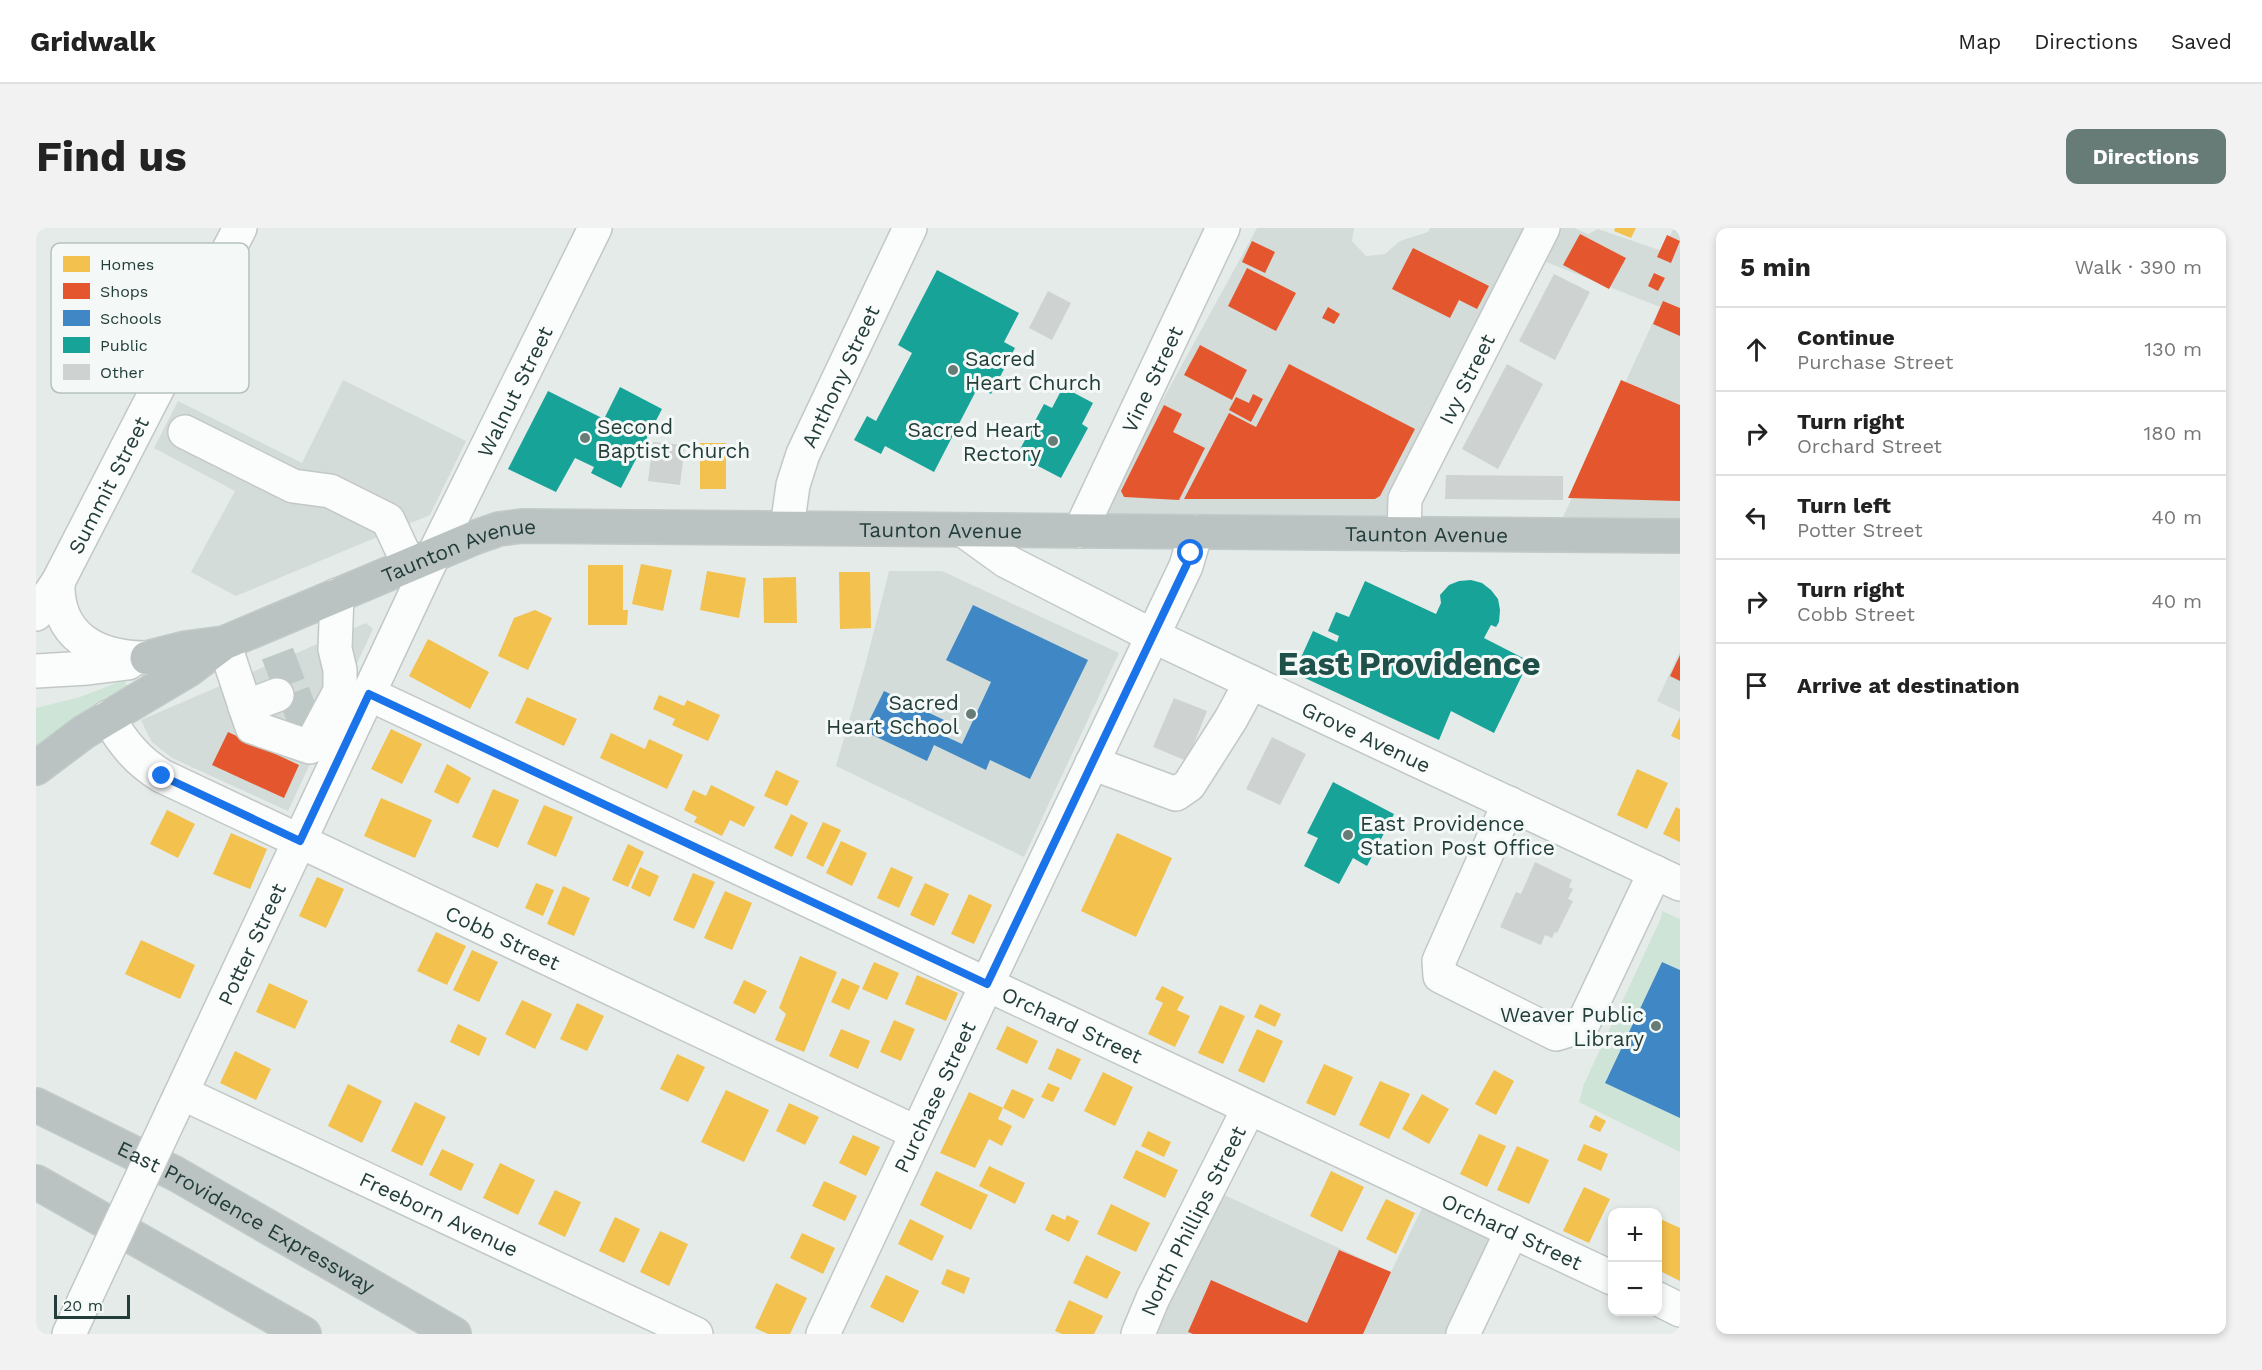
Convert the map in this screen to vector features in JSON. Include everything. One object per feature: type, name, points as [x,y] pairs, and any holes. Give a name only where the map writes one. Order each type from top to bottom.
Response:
[{"type":"highway","name":"Taunton Avenue","points":[[36,768],[108,717],[188,670],[224,643],[491,531],[522,526],[1680,536]]},
{"type":"highway","name":"Taunton Avenue","points":[[147,658],[186,648],[224,643]]},
{"type":"highway","name":"East Providence Expressway","points":[[36,1105],[176,1174],[454,1334]]},
{"type":"highway","points":[[36,1182],[304,1334]]},
{"type":"street","name":"Summit Street","points":[[232,243],[240,228]]},
{"type":"street","name":"Walnut Street","points":[[422,560],[595,228]]},
{"type":"street","name":"Anthony Street","points":[[787,528],[793,485],[803,454],[910,228]]},
{"type":"street","name":"Vine Street","points":[[1080,531],[1223,228]]},
{"type":"street","name":"Ivy Street","points":[[1404,534],[1405,499],[1543,228]]},
{"type":"street","name":"Summit Street","points":[[36,615],[58,582],[155,393]]},
{"type":"street","points":[[185,432],[292,486],[330,491],[388,520],[422,560]]},
{"type":"street","name":"Grove Avenue","points":[[963,530],[1006,561],[1153,636],[1667,878]]},
{"type":"street","name":"Purchase Street","points":[[823,1334],[1186,566],[1196,532]]},
{"type":"street","name":"Potter Street","points":[[69,1334],[300,841],[338,680],[422,560]]},
{"type":"street","points":[[58,582],[59,604],[69,626],[77,636],[109,654],[147,658]]},
{"type":"street","points":[[224,643],[261,700],[310,747],[338,680],[337,595]]},
{"type":"street","name":"Taunton Avenue","points":[[36,671],[107,666],[147,658]]},
{"type":"street","name":"Orchard Street","points":[[338,680],[1608,1276]]},
{"type":"street","points":[[1092,763],[1176,794],[1189,785],[1231,720],[1251,682]]},
{"type":"street","name":"Cobb Street","points":[[108,717],[130,752],[149,768],[917,1133]]},
{"type":"street","points":[[1509,803],[1440,961],[1440,976],[1556,1035],[1582,1026],[1667,878]]},
{"type":"street","name":"Freeborn Avenue","points":[[177,1104],[696,1334]]},
{"type":"street","name":"North Phillips Street","points":[[1138,1334],[1153,1298],[1249,1108]]},
{"type":"street","points":[[1464,1334],[1512,1231]]},
{"type":"street","points":[[1662,1301],[1680,1310]]},
{"type":"shaded area","points":[[1257,228],[1354,228],[1352,241],[1366,256],[1385,254],[1400,241],[1428,232],[1430,228],[1574,228],[1588,234],[1598,229],[1662,251],[1674,228],[1680,228],[1680,546],[1551,543],[1660,307],[1546,262],[1392,540],[1087,538]]},
{"type":"shaded area","points":[[343,380],[466,441],[430,515],[236,596],[191,572],[235,491],[154,448],[178,401],[302,463]]},
{"type":"shaded area","name":"Sacred Heart School","points":[[889,571],[942,571],[1119,653],[1024,857],[836,766]]},
{"type":"shaded area","points":[[366,623],[373,629],[288,811],[172,758],[152,742],[147,733],[141,720]]},
{"type":"shaded area","points":[[1680,651],[1680,712],[1657,701]]},
{"type":"shaded area","points":[[1209,1188],[1391,1272],[1429,1194],[1508,1232],[1461,1334],[1140,1334]]},
{"type":"green space","points":[[124,680],[127,686],[105,698],[36,747],[36,708],[80,697]]},
{"type":"green space","points":[[1662,911],[1680,919],[1680,970],[1662,962],[1605,1082],[1680,1118],[1680,1152],[1579,1102],[1584,1084],[1661,918]]},
{"type":"building: Homes","points":[[1615,228],[1636,228],[1631,238],[1614,231]]},
{"type":"building: Homes","points":[[700,443],[726,443],[726,489],[700,489]]},
{"type":"building: Homes","points":[[641,564],[672,570],[663,611],[632,604]]},
{"type":"building: Homes","points":[[588,565],[623,565],[623,610],[628,610],[627,625],[588,625]]},
{"type":"building: Homes","points":[[707,571],[746,578],[739,618],[700,610]]},
{"type":"building: Homes","points":[[839,572],[870,572],[871,628],[840,629]]},
{"type":"building: Homes","points":[[796,577],[797,623],[764,623],[763,578]]},
{"type":"building: Homes","points":[[535,610],[552,618],[528,670],[498,656],[514,618]]},
{"type":"building: Homes","points":[[428,639],[489,672],[470,709],[409,676]]},
{"type":"building: Homes","points":[[659,695],[684,706],[687,700],[720,715],[708,741],[672,725],[675,719],[653,709]]},
{"type":"building: Homes","points":[[527,697],[577,719],[564,746],[515,723]]},
{"type":"building: Homes","points":[[1680,717],[1680,740],[1671,736]]},
{"type":"building: Homes","points":[[391,729],[422,744],[402,784],[371,769]]},
{"type":"building: Homes","points":[[611,733],[645,749],[649,739],[683,755],[667,789],[600,758]]},
{"type":"building: Homes","points":[[447,764],[471,778],[458,804],[434,792]]},
{"type":"building: Homes","points":[[1637,769],[1668,783],[1647,829],[1617,815]]},
{"type":"building: Homes","points":[[776,770],[799,781],[787,806],[764,796]]},
{"type":"building: Homes","points":[[711,785],[755,807],[744,827],[730,820],[722,836],[694,822],[697,817],[684,810],[693,790],[706,796]]},
{"type":"building: Homes","points":[[493,789],[519,800],[498,848],[472,837]]},
{"type":"building: Homes","points":[[381,798],[432,820],[415,858],[364,836]]},
{"type":"building: Homes","points":[[544,805],[573,817],[556,857],[527,844]]},
{"type":"building: Homes","points":[[1676,807],[1680,809],[1680,842],[1663,834]]},
{"type":"building: Homes","points":[[167,810],[195,824],[178,858],[150,844]]},
{"type":"building: Homes","points":[[791,814],[808,823],[792,857],[774,848]]},
{"type":"building: Homes","points":[[823,822],[841,830],[823,867],[806,858]]},
{"type":"building: Homes","points":[[231,833],[267,849],[250,889],[213,874]]},
{"type":"building: Homes","points":[[1117,833],[1172,858],[1136,937],[1081,911]]},
{"type":"building: Homes","points":[[841,841],[867,853],[852,886],[826,873]]},
{"type":"building: Homes","points":[[628,844],[644,852],[628,887],[612,880]]},
{"type":"building: Homes","points":[[640,867],[659,876],[650,897],[631,888]]},
{"type":"building: Homes","points":[[891,867],[913,877],[899,908],[877,898]]},
{"type":"building: Homes","points":[[693,873],[715,882],[694,929],[673,920]]},
{"type":"building: Homes","points":[[317,877],[344,889],[326,928],[299,916]]},
{"type":"building: Homes","points":[[536,883],[554,890],[543,916],[525,908]]},
{"type":"building: Homes","points":[[925,883],[949,894],[934,926],[910,915]]},
{"type":"building: Homes","points":[[563,886],[590,898],[574,936],[547,924]]},
{"type":"building: Homes","points":[[725,891],[752,903],[732,950],[704,938]]},
{"type":"building: Homes","points":[[969,894],[992,905],[974,944],[951,934]]},
{"type":"building: Homes","points":[[436,932],[466,946],[447,985],[417,971]]},
{"type":"building: Homes","points":[[141,940],[195,965],[180,999],[125,974]]},
{"type":"building: Homes","points":[[472,950],[498,962],[479,1002],[453,990]]},
{"type":"building: Homes","points":[[800,956],[837,972],[804,1052],[775,1040],[786,1014],[779,1008]]},
{"type":"building: Homes","points":[[874,962],[899,973],[887,1000],[862,989]]},
{"type":"building: Homes","points":[[917,975],[958,993],[946,1021],[905,1004]]},
{"type":"building: Homes","points":[[842,978],[860,986],[849,1010],[831,1002]]},
{"type":"building: Homes","points":[[744,980],[767,991],[755,1014],[733,1003]]},
{"type":"building: Homes","points":[[269,983],[308,1001],[295,1029],[256,1012]]},
{"type":"building: Homes","points":[[1162,986],[1184,997],[1177,1010],[1190,1016],[1175,1047],[1148,1034],[1163,1003],[1155,999]]},
{"type":"building: Homes","points":[[522,1000],[552,1014],[535,1049],[505,1034]]},
{"type":"building: Homes","points":[[577,1003],[604,1016],[587,1051],[560,1039]]},
{"type":"building: Homes","points":[[1260,1004],[1281,1014],[1275,1027],[1254,1017]]},
{"type":"building: Homes","points":[[1220,1005],[1245,1016],[1223,1064],[1198,1053]]},
{"type":"building: Homes","points":[[894,1020],[915,1029],[901,1061],[880,1052]]},
{"type":"building: Homes","points":[[458,1024],[487,1038],[479,1056],[450,1042]]},
{"type":"building: Homes","points":[[1007,1026],[1038,1041],[1027,1064],[996,1049]]},
{"type":"building: Homes","points":[[841,1029],[870,1041],[858,1069],[829,1056]]},
{"type":"building: Homes","points":[[1257,1029],[1283,1041],[1264,1083],[1238,1071]]},
{"type":"building: Homes","points":[[1057,1048],[1081,1059],[1071,1080],[1048,1069]]},
{"type":"building: Homes","points":[[235,1051],[271,1069],[256,1100],[220,1083]]},
{"type":"building: Homes","points":[[677,1054],[705,1067],[688,1102],[660,1089]]},
{"type":"building: Homes","points":[[1324,1064],[1353,1077],[1335,1116],[1306,1103]]},
{"type":"building: Homes","points":[[1494,1070],[1514,1081],[1496,1115],[1475,1104]]},
{"type":"building: Homes","points":[[1103,1072],[1133,1087],[1115,1126],[1084,1111]]},
{"type":"building: Homes","points":[[1380,1081],[1410,1094],[1389,1139],[1359,1125]]},
{"type":"building: Homes","points":[[1048,1083],[1060,1088],[1053,1102],[1041,1097]]},
{"type":"building: Homes","points":[[348,1084],[382,1101],[362,1143],[328,1126]]},
{"type":"building: Homes","points":[[1012,1089],[1034,1099],[1024,1119],[1003,1108]]},
{"type":"building: Homes","points":[[726,1090],[769,1110],[744,1162],[701,1142]]},
{"type":"building: Homes","points":[[969,1092],[1003,1108],[998,1119],[1012,1126],[1002,1146],[989,1139],[975,1168],[940,1153]]},
{"type":"building: Homes","points":[[1422,1094],[1449,1109],[1429,1144],[1402,1129]]},
{"type":"building: Homes","points":[[415,1102],[446,1117],[422,1166],[391,1151]]},
{"type":"building: Homes","points":[[789,1103],[819,1117],[805,1145],[776,1131]]},
{"type":"building: Homes","points":[[1595,1115],[1606,1121],[1600,1132],[1589,1127]]},
{"type":"building: Homes","points":[[1148,1131],[1171,1142],[1164,1157],[1141,1146]]},
{"type":"building: Homes","points":[[1479,1134],[1506,1146],[1487,1187],[1460,1174]]},
{"type":"building: Homes","points":[[853,1135],[880,1147],[866,1176],[839,1163]]},
{"type":"building: Homes","points":[[1584,1144],[1608,1154],[1601,1171],[1577,1160]]},
{"type":"building: Homes","points":[[1517,1146],[1549,1160],[1529,1204],[1497,1190]]},
{"type":"building: Homes","points":[[442,1149],[474,1164],[461,1191],[429,1175]]},
{"type":"building: Homes","points":[[1136,1150],[1178,1170],[1165,1198],[1123,1178]]},
{"type":"building: Homes","points":[[500,1163],[535,1180],[518,1215],[483,1198]]},
{"type":"building: Homes","points":[[989,1166],[1025,1183],[1015,1204],[979,1186]]},
{"type":"building: Homes","points":[[936,1171],[988,1195],[971,1230],[920,1205]]},
{"type":"building: Homes","points":[[1331,1171],[1364,1187],[1342,1232],[1310,1216]]},
{"type":"building: Homes","points":[[824,1181],[857,1196],[845,1221],[812,1206]]},
{"type":"building: Homes","points":[[1584,1187],[1610,1199],[1589,1243],[1563,1231]]},
{"type":"building: Homes","points":[[555,1190],[581,1202],[565,1237],[538,1224]]},
{"type":"building: Homes","points":[[1386,1199],[1415,1213],[1396,1254],[1366,1239]]},
{"type":"building: Homes","points":[[1111,1204],[1150,1223],[1136,1252],[1097,1234]]},
{"type":"building: Homes","points":[[1052,1214],[1065,1220],[1067,1215],[1079,1221],[1069,1242],[1045,1230]]},
{"type":"building: Homes","points":[[615,1217],[640,1229],[624,1263],[599,1251]]},
{"type":"building: Homes","points":[[910,1219],[944,1236],[932,1261],[898,1244]]},
{"type":"building: Homes","points":[[1662,1220],[1680,1228],[1680,1281],[1662,1272]]},
{"type":"building: Homes","points":[[660,1231],[688,1244],[669,1286],[640,1272]]},
{"type":"building: Homes","points":[[802,1233],[835,1248],[823,1274],[790,1258]]},
{"type":"building: Homes","points":[[1086,1255],[1121,1272],[1107,1299],[1073,1283]]},
{"type":"building: Homes","points":[[947,1269],[970,1278],[964,1294],[941,1284]]},
{"type":"building: Homes","points":[[886,1275],[919,1291],[903,1323],[870,1307]]},
{"type":"building: Homes","points":[[776,1283],[807,1298],[790,1334],[768,1334],[755,1328]]},
{"type":"building: Homes","points":[[1069,1300],[1103,1316],[1094,1334],[1062,1334],[1055,1331]]},
{"type":"building: Shops","points":[[1580,234],[1626,258],[1609,289],[1563,265]]},
{"type":"building: Shops","points":[[1667,235],[1680,241],[1671,263],[1657,257]]},
{"type":"building: Shops","points":[[1252,241],[1275,252],[1265,273],[1242,262]]},
{"type":"building: Shops","points":[[1413,248],[1489,286],[1477,309],[1459,300],[1450,318],[1392,289]]},
{"type":"building: Shops","points":[[1247,268],[1296,293],[1276,331],[1228,306]]},
{"type":"building: Shops","points":[[1654,273],[1665,278],[1658,291],[1648,286]]},
{"type":"building: Shops","points":[[1663,301],[1680,308],[1680,336],[1653,324]]},
{"type":"building: Shops","points":[[1328,307],[1340,314],[1334,324],[1322,318]]},
{"type":"building: Shops","points":[[1200,345],[1247,370],[1232,400],[1184,375]]},
{"type":"building: Shops","points":[[1289,364],[1415,429],[1380,496],[1375,499],[1184,499],[1229,413],[1256,427]]},
{"type":"building: Shops","points":[[1621,380],[1680,405],[1680,501],[1568,498]]},
{"type":"building: Shops","points":[[1253,394],[1263,399],[1251,422],[1229,410],[1236,397],[1249,403]]},
{"type":"building: Shops","points":[[1164,405],[1182,414],[1173,432],[1205,448],[1179,500],[1124,497],[1121,491]]},
{"type":"building: Shops","points":[[1680,655],[1680,681],[1670,676]]},
{"type":"building: Shops","points":[[228,732],[299,765],[284,798],[212,765]]},
{"type":"building: Shops","points":[[1339,1250],[1391,1272],[1363,1334],[1193,1334],[1188,1332],[1211,1280],[1307,1323]]},
{"type":"building: Schools","points":[[973,605],[1088,660],[1030,779],[990,760],[986,770],[934,745],[927,761],[864,731],[884,691],[944,720],[938,733],[962,744],[991,682],[946,660]]},
{"type":"building: Schools","name":"Weaver Public Library","points":[[1662,962],[1680,970],[1680,1118],[1605,1083]]},
{"type":"building: Public","name":"Sacred Heart Church","points":[[937,270],[1019,313],[1004,342],[1015,348],[991,394],[978,387],[934,472],[885,446],[881,454],[854,440],[867,416],[876,421],[912,353],[898,345]]},
{"type":"building: Public","name":"Second Baptist Church","points":[[620,387],[662,409],[621,488],[591,473],[594,467],[575,458],[556,492],[508,469],[548,391],[604,419]]},
{"type":"building: Public","name":"Sacred Heart Rectory","points":[[1063,387],[1093,403],[1082,424],[1088,428],[1061,478],[1017,455],[1044,404],[1052,408]]},
{"type":"building: Public","points":[[1471,580],[1482,583],[1498,599],[1499,622],[1496,627],[1491,625],[1484,638],[1529,661],[1494,733],[1451,711],[1439,740],[1294,673],[1313,631],[1337,642],[1339,636],[1328,631],[1336,612],[1349,617],[1365,581],[1436,614],[1441,603],[1440,595],[1449,585]]},
{"type":"building: Public","name":"East Providence Station Post Office","points":[[1333,782],[1394,814],[1367,866],[1353,858],[1339,884],[1304,866],[1318,838],[1307,833]]},
{"type":"building: Other","points":[[1554,274],[1590,292],[1555,360],[1519,341]]},
{"type":"building: Other","points":[[1048,291],[1071,303],[1052,340],[1029,328]]},
{"type":"building: Other","points":[[1507,364],[1543,384],[1498,469],[1462,449]]},
{"type":"building: Other","points":[[653,442],[685,445],[680,485],[648,481]]},
{"type":"building: Other","points":[[1446,475],[1563,476],[1563,500],[1445,499]]},
{"type":"building: Other","points":[[1174,698],[1207,711],[1187,761],[1153,747]]},
{"type":"building: Other","points":[[1272,737],[1306,754],[1280,805],[1246,789]]},
{"type":"building: Other","points":[[1535,862],[1572,880],[1569,887],[1573,889],[1568,899],[1573,901],[1557,933],[1555,932],[1552,938],[1545,935],[1541,945],[1500,927],[1516,892],[1521,894]]},
{"type":"tunnel","points":[[268,675],[312,658]]},
{"type":"tunnel","points":[[284,714],[328,697]]},
{"type":"place","name":"Sacred Heart Church","points":[[953,370]]},
{"type":"place","name":"Second Baptist Church","points":[[585,438]]},
{"type":"place","name":"Sacred Heart Rectory","points":[[1053,441]]},
{"type":"place","name":"Sacred Heart School","points":[[971,714]]},
{"type":"place","name":"East Providence Station Post Office","points":[[1348,835]]},
{"type":"place","name":"Weaver Public Library","points":[[1656,1026]]},
{"type":"district","name":"East Providence","points":[[1409,663]]},
{"type":"route","points":[[162,776],[300,841],[369,694],[987,984],[1191,553]]}]
